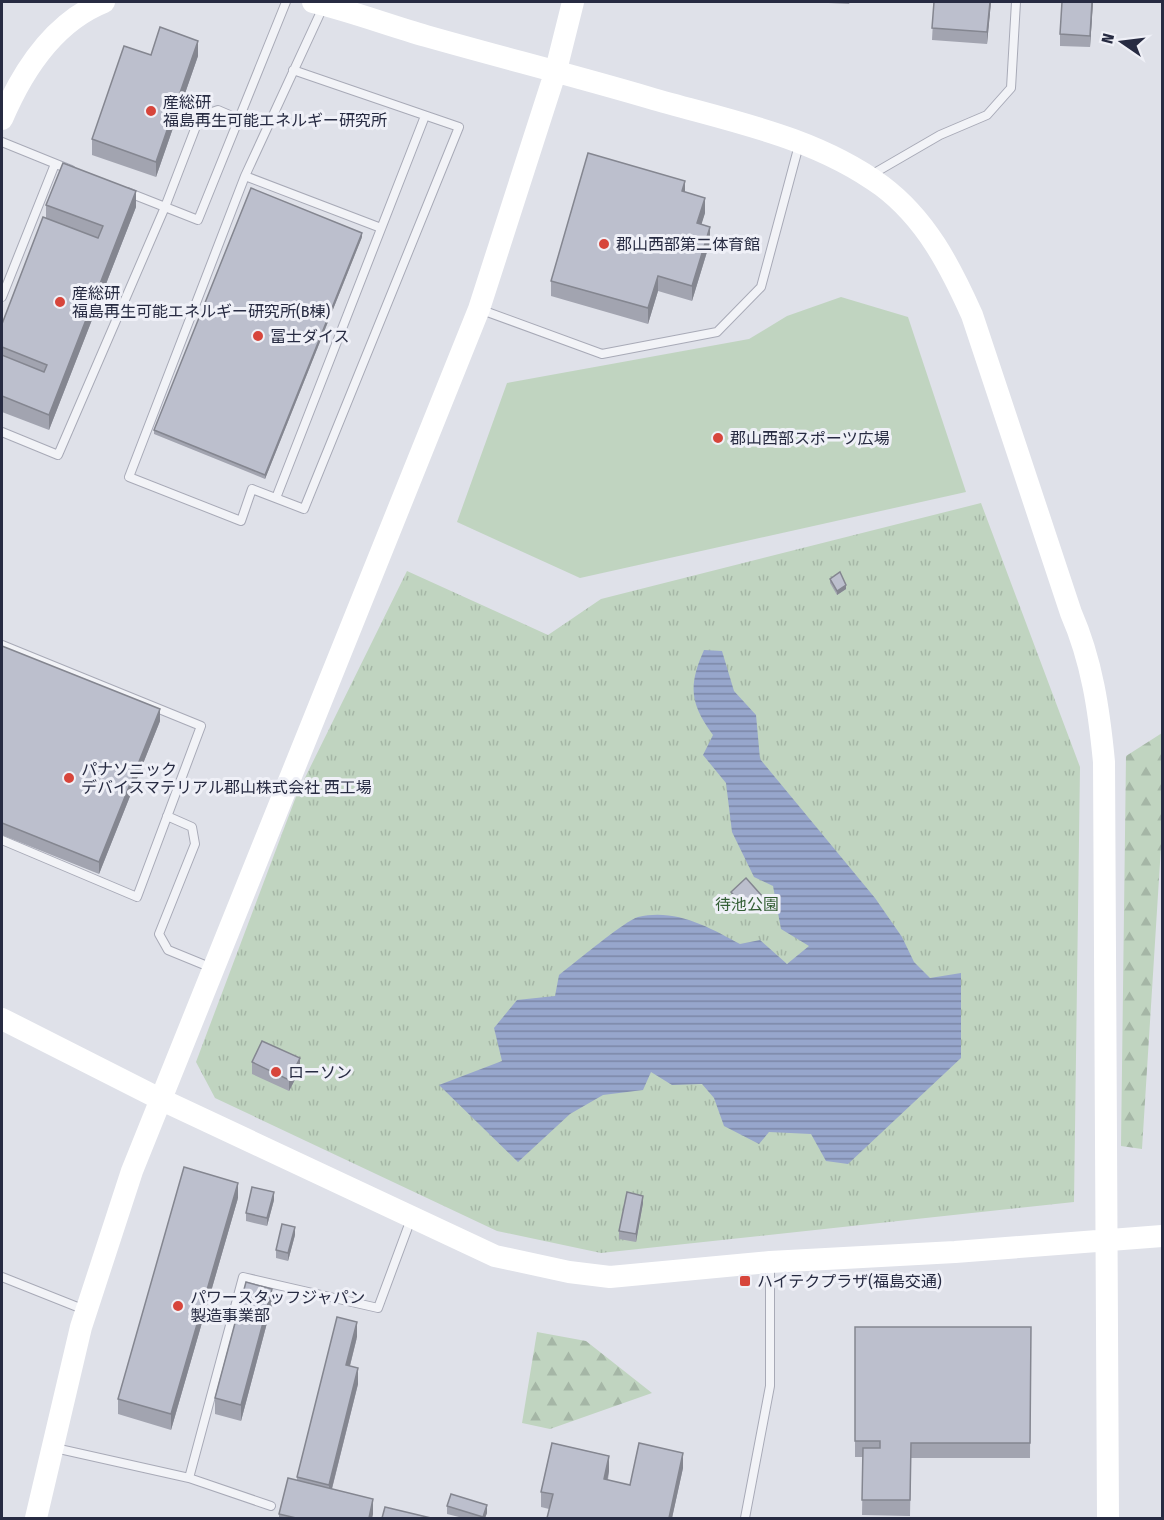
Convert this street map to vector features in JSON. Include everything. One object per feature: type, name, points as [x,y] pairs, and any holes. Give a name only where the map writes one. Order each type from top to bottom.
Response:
[{"type":"street","points":[[2,119],[29,66],[43,49],[88,8],[104,2]]},
{"type":"street","points":[[36,1518],[87,1311],[132,1171],[479,309],[556,70],[573,2]]},
{"type":"street","points":[[319,3],[426,36],[556,70],[799,142],[839,158],[868,176],[921,223],[954,274],[972,315],[1093,675],[1104,762],[1108,1518]]},
{"type":"street","points":[[2,1019],[160,1099],[495,1256],[569,1272],[610,1277],[770,1262],[955,1252],[1162,1236]]},
{"type":"lane","points":[[121,189],[198,220],[286,2]]},
{"type":"lane","points":[[868,176],[940,135],[987,115],[1011,88],[1016,2]]},
{"type":"lane","points":[[293,70],[459,127],[304,509],[252,489],[241,521],[129,477],[245,176],[293,70],[319,3]]},
{"type":"lane","points":[[2,432],[58,455],[165,207],[200,116],[218,110],[239,119]]},
{"type":"lane","points":[[276,498],[425,116]]},
{"type":"lane","points":[[2,142],[77,172]]},
{"type":"lane","points":[[479,309],[602,354],[717,332],[761,287],[799,142]]},
{"type":"lane","points":[[2,297],[55,164]]},
{"type":"lane","points":[[245,176],[381,228]]},
{"type":"lane","points":[[2,645],[201,726],[137,897],[2,840]]},
{"type":"lane","points":[[167,816],[192,827],[195,844],[159,934],[168,950],[212,968]]},
{"type":"lane","points":[[189,1478],[243,1277],[378,1308],[411,1218]]},
{"type":"lane","points":[[745,1518],[770,1386],[770,1262]]},
{"type":"lane","points":[[2,1277],[87,1311]]},
{"type":"lane","points":[[52,1447],[189,1478],[271,1506]]},
{"type":"green space","name":"郡山西部スポーツ広場","points":[[841,297],[908,317],[966,492],[580,578],[457,522],[507,383],[749,339],[787,316]]},
{"type":"green space","name":"待池公園","points":[[981,503],[1080,767],[1074,1202],[601,1253],[497,1231],[215,1098],[196,1062],[297,794],[407,571],[548,635],[601,599]]},
{"type":"green space","points":[[1162,733],[1162,831],[1142,1149],[1121,1146],[1126,756]]},
{"type":"green space","points":[[537,1332],[586,1341],[652,1393],[550,1429],[522,1423]]},
{"type":"water","points":[[704,650],[722,651],[734,691],[756,715],[760,759],[875,898],[902,937],[914,962],[930,978],[961,973],[961,1058],[848,1164],[826,1161],[811,1134],[769,1132],[759,1144],[724,1126],[714,1098],[702,1084],[672,1085],[651,1072],[643,1090],[603,1095],[570,1114],[518,1162],[439,1085],[502,1061],[494,1028],[517,1000],[555,996],[559,975],[611,934],[638,917],[665,915],[678,917],[716,931],[740,944],[760,940],[787,964],[809,946],[781,929],[773,886],[754,877],[732,832],[726,783],[703,755],[713,735],[700,714],[694,694],[695,674]]},
{"type":"building","points":[[934,2],[990,2],[987,32],[932,28]]},
{"type":"building","points":[[1062,2],[1092,2],[1090,36],[1060,34]]},
{"type":"building","points":[[160,27],[198,41],[156,162],[92,139],[124,46],[151,55]]},
{"type":"building","points":[[588,153],[685,181],[682,191],[705,198],[697,223],[710,227],[692,286],[658,276],[648,308],[551,281]]},
{"type":"building","points":[[63,163],[136,191],[49,415],[2,396],[2,355],[44,372],[47,365],[2,347],[2,324],[43,217],[98,238],[103,226],[46,205]]},
{"type":"building","name":"冨士ダイス","points":[[251,188],[362,233],[265,475],[154,430]]},
{"type":"building","points":[[840,572],[846,585],[837,591],[830,579]]},
{"type":"building","name":"パナソニック デバイスマテリアル郡山株式会社 西工場","points":[[2,646],[160,709],[99,862],[2,823]]},
{"type":"building","points":[[746,878],[762,896],[746,909],[731,892]]},
{"type":"building","points":[[262,1041],[300,1058],[289,1080],[252,1062]]},
{"type":"building","name":"パワースタッフジャパン 製造事業部","points":[[184,1167],[238,1183],[171,1414],[118,1399]]},
{"type":"building","points":[[252,1187],[274,1192],[267,1218],[246,1213]]},
{"type":"building","points":[[627,1192],[643,1196],[636,1234],[619,1231]]},
{"type":"building","points":[[282,1224],[295,1227],[288,1253],[276,1250]]},
{"type":"building","points":[[246,1282],[272,1289],[241,1405],[215,1398]]},
{"type":"building","points":[[337,1317],[357,1322],[346,1365],[358,1368],[329,1485],[297,1477]]},
{"type":"building","points":[[855,1327],[1031,1327],[1030,1443],[911,1443],[910,1500],[862,1500],[863,1448],[880,1448],[880,1441],[855,1441]]},
{"type":"building","points":[[552,1443],[609,1456],[604,1479],[630,1485],[639,1443],[683,1453],[669,1518],[547,1518],[553,1494],[541,1492]]},
{"type":"building","points":[[288,1478],[373,1499],[369,1518],[296,1518],[279,1514]]},
{"type":"building","points":[[451,1494],[487,1505],[483,1517],[447,1506]]},
{"type":"building","points":[[385,1507],[431,1518],[382,1518]]},
{"type":"place","name":"産総研 福島再生可能エネルギー研究所","points":[[151,111]]},
{"type":"place","name":"郡山西部第二体育館","points":[[604,244]]},
{"type":"place","name":"産総研 福島再生可能エネルギー研究所(B棟)","points":[[60,302]]},
{"type":"place","name":"冨士ダイス","points":[[258,336]]},
{"type":"place","name":"郡山西部スポーツ広場","points":[[718,438]]},
{"type":"place","name":"パナソニック デバイスマテリアル郡山株式会社 西工場","points":[[69,778]]},
{"type":"place","name":"ローソン","points":[[276,1072]]},
{"type":"place","name":"ハイテクプラザ(福島交通)","points":[[745,1281]]},
{"type":"place","name":"パワースタッフジャパン 製造事業部","points":[[178,1306]]}]
